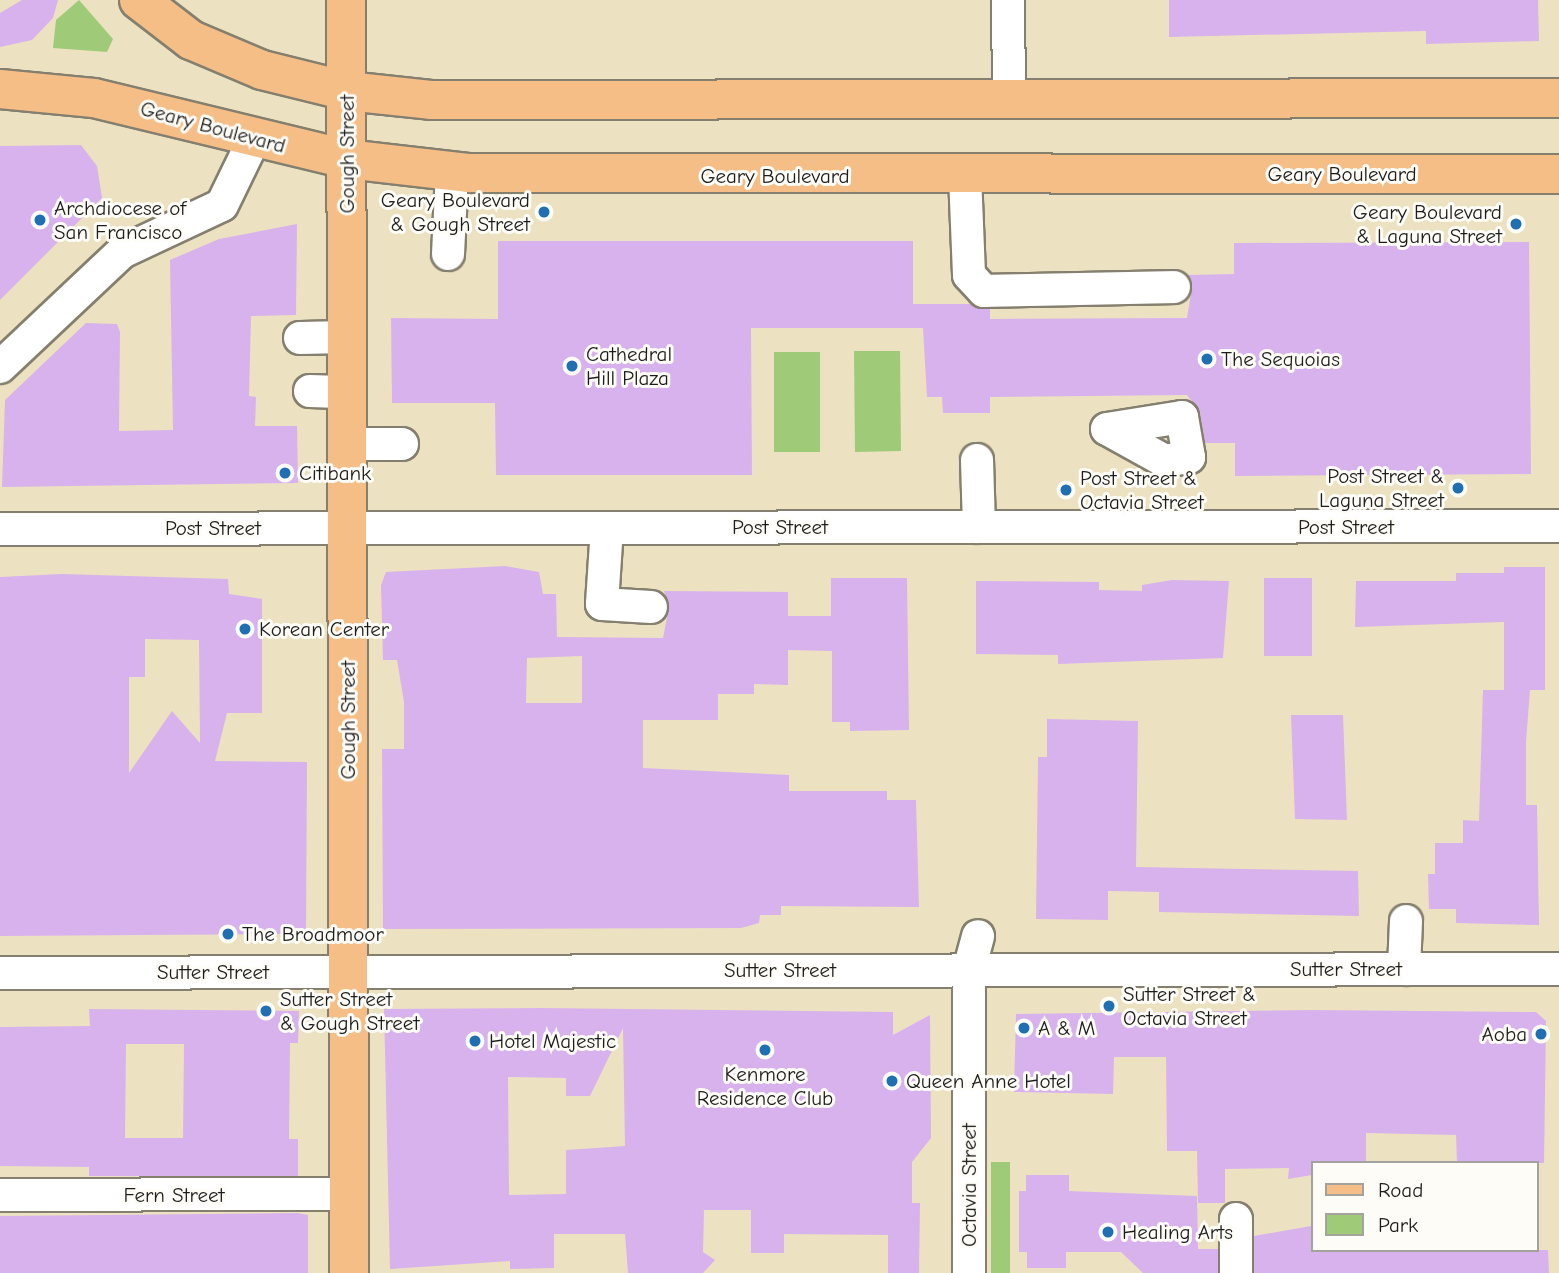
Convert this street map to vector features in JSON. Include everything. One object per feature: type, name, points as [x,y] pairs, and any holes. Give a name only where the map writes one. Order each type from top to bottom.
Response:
[{"type":"main road","points":[[139,0],[227,58],[346,91],[526,103],[1559,98]]},
{"type":"main road","name":"Gough Street","points":[[346,0],[347,337],[328,392],[347,444],[349,1273]]},
{"type":"main road","name":"Geary Boulevard","points":[[0,89],[94,98],[346,159],[452,172],[1559,174]]},
{"type":"street","points":[[1008,0],[1009,102]]},
{"type":"street","points":[[0,367],[122,252],[222,205],[255,137]]},
{"type":"street","points":[[448,254],[452,172]]},
{"type":"street","points":[[965,175],[969,275],[984,291],[1174,287]]},
{"type":"street","points":[[300,338],[347,337]]},
{"type":"street","points":[[347,444],[402,444]]},
{"type":"street","points":[[977,460],[979,527]]},
{"type":"street","name":"Post Street","points":[[0,529],[1559,526]]},
{"type":"street","points":[[607,528],[601,604],[651,607]]},
{"type":"street","points":[[1404,969],[1406,921]]},
{"type":"street","name":"Octavia Street","points":[[969,1273],[969,970],[978,936]]},
{"type":"street","name":"Sutter Street","points":[[0,972],[1559,969]]},
{"type":"street","name":"Fern Street","points":[[0,1195],[348,1194]]},
{"type":"street","points":[[1218,1273],[1228,1220],[1236,1273]]},
{"type":"green space","points":[[79,0],[113,39],[107,52],[53,48],[56,20]]},
{"type":"green space","points":[[854,351],[900,351],[901,451],[855,452]]},
{"type":"green space","points":[[774,352],[820,352],[820,452],[774,452]]},
{"type":"green space","points":[[991,1162],[1010,1162],[1010,1273],[991,1273]]},
{"type":"building","points":[[22,0],[58,0],[53,18],[32,40],[0,47],[0,13]]},
{"type":"building","points":[[1169,0],[1538,0],[1539,41],[1426,44],[1426,31],[1169,37]]},
{"type":"building","name":"Archdiocese of San Francisco","points":[[81,145],[97,166],[102,198],[0,300],[0,146]]},
{"type":"building","points":[[297,224],[296,315],[251,316],[249,396],[256,397],[255,426],[297,426],[298,483],[2,487],[5,400],[86,323],[117,324],[120,332],[119,431],[173,430],[170,260],[219,239]]},
{"type":"building","points":[[498,241],[913,241],[913,304],[971,304],[990,309],[990,319],[1187,318],[1192,287],[1187,275],[1234,274],[1234,243],[1529,242],[1531,474],[1235,476],[1235,443],[1205,443],[1200,413],[1187,395],[990,397],[990,413],[943,413],[942,397],[927,397],[923,328],[751,328],[752,475],[496,475],[495,403],[392,403],[391,318],[498,319]]},
{"type":"building","points":[[505,566],[539,572],[543,594],[556,594],[557,637],[663,638],[669,607],[664,591],[788,592],[788,616],[831,616],[831,578],[907,578],[909,730],[850,731],[850,722],[832,722],[832,651],[788,650],[788,685],[754,684],[754,694],[718,694],[718,720],[643,720],[643,768],[789,775],[789,791],[887,791],[887,800],[916,800],[919,907],[781,906],[781,915],[760,915],[759,923],[741,928],[383,929],[382,749],[404,749],[404,702],[397,660],[383,660],[381,585],[386,572]],"holes":[[[582,656],[582,703],[526,703],[527,658]]]},
{"type":"building","points":[[1504,567],[1545,567],[1545,690],[1530,690],[1526,742],[1526,805],[1537,805],[1539,925],[1456,923],[1456,909],[1429,909],[1428,874],[1435,874],[1435,843],[1463,843],[1463,820],[1479,821],[1483,690],[1504,690],[1504,622],[1355,627],[1356,581],[1456,581],[1456,573],[1504,573]]},
{"type":"building","points":[[62,574],[228,579],[229,594],[262,599],[262,713],[227,713],[215,761],[307,762],[306,934],[0,936],[0,577]],"holes":[[[145,639],[199,640],[200,743],[172,711],[129,773],[129,677],[145,677]]]},
{"type":"building","points":[[1264,578],[1312,578],[1312,656],[1264,656]]},
{"type":"building","points":[[1172,580],[1229,581],[1223,658],[1058,664],[1058,655],[976,654],[976,581],[1099,582],[1099,590],[1142,591],[1142,585]]},
{"type":"building","points":[[1291,715],[1343,715],[1347,820],[1295,819]]},
{"type":"building","points":[[1047,719],[1138,721],[1136,867],[1358,871],[1359,916],[1159,912],[1159,892],[1108,891],[1108,920],[1036,919],[1038,757],[1047,757]]},
{"type":"building","points":[[89,1009],[299,1011],[298,1043],[290,1043],[289,1139],[298,1139],[298,1176],[89,1176],[89,1167],[0,1166],[0,1027],[90,1026]],"holes":[[[126,1044],[184,1044],[183,1138],[125,1138]]]},
{"type":"building","points":[[384,1009],[893,1012],[893,1035],[930,1015],[931,1138],[912,1162],[912,1203],[920,1203],[919,1273],[888,1273],[888,1235],[784,1234],[784,1253],[751,1253],[751,1210],[704,1210],[703,1252],[715,1260],[703,1273],[628,1273],[625,1234],[554,1234],[554,1268],[510,1269],[510,1261],[390,1269]],"holes":[[[623,1028],[625,1146],[566,1150],[566,1194],[509,1195],[508,1077],[566,1078],[566,1096],[590,1096]]]},
{"type":"building","points":[[1313,1010],[1536,1012],[1546,1021],[1544,1163],[1457,1161],[1456,1135],[1366,1133],[1366,1161],[1310,1161],[1310,1175],[1288,1179],[1289,1168],[1225,1169],[1225,1203],[1198,1203],[1197,1151],[1167,1151],[1166,1057],[1114,1057],[1113,1094],[1014,1092],[1016,1014]]},
{"type":"building","name":"Healing Arts","points":[[1026,1175],[1069,1175],[1069,1191],[1197,1196],[1198,1249],[1218,1249],[1218,1273],[1143,1273],[1121,1252],[1066,1252],[1066,1268],[1027,1268],[1027,1252],[1019,1252],[1019,1191],[1026,1191]]},
{"type":"building","points":[[308,1215],[308,1273],[0,1273],[0,1216]]},
{"type":"building","points":[[1310,1226],[1310,1252],[1548,1250],[1549,1273],[1254,1273],[1254,1236]]},
{"type":"place","name":"Geary Boulevard & Gough Street","points":[[544,212]]},
{"type":"place","name":"Archdiocese of San Francisco","points":[[40,220]]},
{"type":"place","name":"Geary Boulevard & Laguna Street","points":[[1516,224]]},
{"type":"place","name":"The Sequoias","points":[[1207,359]]},
{"type":"place","name":"Cathedral Hill Plaza","points":[[572,366]]},
{"type":"place","name":"Citibank","points":[[285,473]]},
{"type":"place","name":"Post Street & Laguna Street","points":[[1458,488]]},
{"type":"place","name":"Post Street & Octavia Street","points":[[1066,490]]},
{"type":"place","name":"Korean Center","points":[[245,629]]},
{"type":"place","name":"The Broadmoor","points":[[228,934]]},
{"type":"place","name":"Sutter Street & Octavia Street","points":[[1109,1006]]},
{"type":"place","name":"Sutter Street & Gough Street","points":[[266,1011]]},
{"type":"place","name":"A & M","points":[[1024,1028]]},
{"type":"place","name":"Aoba","points":[[1541,1034]]},
{"type":"place","name":"Hotel Majestic","points":[[475,1041]]},
{"type":"place","name":"Kenmore Residence Club","points":[[765,1050]]},
{"type":"place","name":"Queen Anne Hotel","points":[[892,1081]]},
{"type":"place","name":"Healing Arts","points":[[1108,1232]]}]
